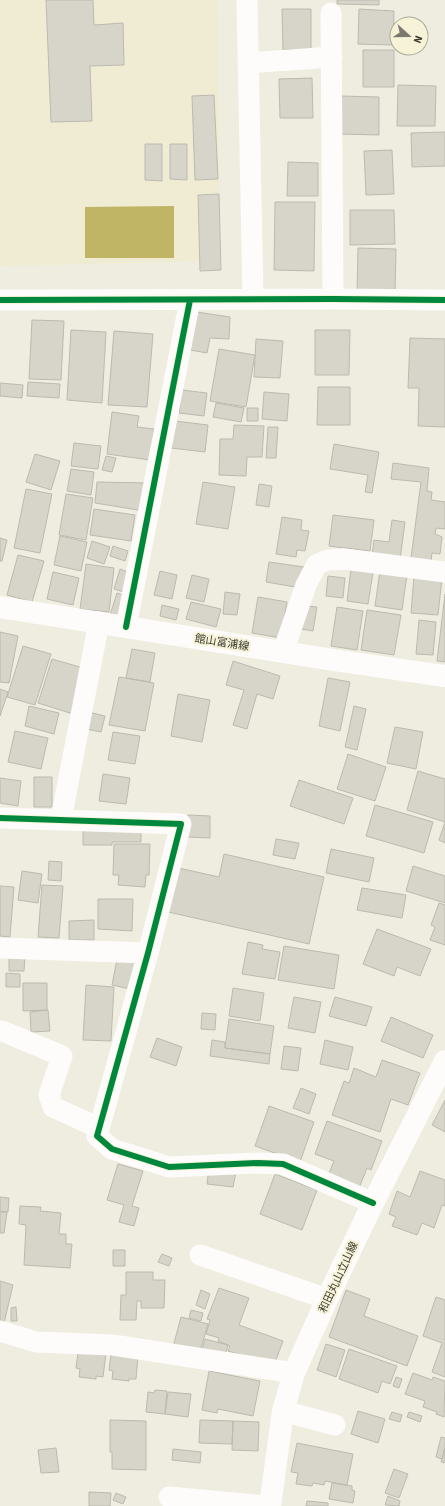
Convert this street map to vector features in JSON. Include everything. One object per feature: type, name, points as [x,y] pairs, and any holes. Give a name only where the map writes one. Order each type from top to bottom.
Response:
[{"type":"main road","name":"館山富浦線","points":[[0,607],[282,652],[445,676]]},
{"type":"main road","name":"和田丸山立山線","points":[[270,1506],[283,1411],[294,1373],[372,1203],[445,1061]]},
{"type":"street","points":[[247,0],[253,299]]},
{"type":"street","points":[[331,13],[333,299]]},
{"type":"street","points":[[248,63],[332,57]]},
{"type":"street","points":[[0,300],[445,300]]},
{"type":"street","points":[[126,627],[190,300]]},
{"type":"street","points":[[282,652],[306,584],[317,564],[328,560],[344,560],[445,572]]},
{"type":"street","points":[[61,819],[99,622]]},
{"type":"street","points":[[0,818],[181,824],[148,953],[97,1136],[112,1150],[170,1167],[283,1164],[372,1203]]},
{"type":"street","points":[[0,948],[148,953]]},
{"type":"street","points":[[0,1032],[2,1031],[62,1056],[49,1095],[53,1107],[99,1128]]},
{"type":"street","points":[[200,1254],[327,1299]]},
{"type":"street","points":[[0,1331],[36,1342],[113,1345],[294,1373]]},
{"type":"street","points":[[283,1411],[335,1426]]},
{"type":"street","points":[[169,1497],[265,1506]]},
{"type":"shaded area","points":[[0,0],[218,0],[220,261],[0,266]]},
{"type":"shaded area","points":[[174,206],[174,258],[85,258],[85,207]]},
{"type":"building","points":[[46,0],[93,0],[94,25],[123,23],[124,65],[90,66],[92,121],[51,122]]},
{"type":"building","points":[[337,0],[379,0],[379,5],[337,4]]},
{"type":"building","points":[[282,9],[311,9],[311,49],[283,50]]},
{"type":"building","points":[[359,9],[394,11],[394,16],[389,16],[389,45],[358,44]]},
{"type":"building","points":[[363,50],[389,50],[389,56],[394,56],[394,87],[363,87]]},
{"type":"building","points":[[312,78],[313,118],[280,118],[279,79]]},
{"type":"building","points":[[398,85],[436,86],[435,126],[397,126]]},
{"type":"building","points":[[214,95],[218,179],[195,180],[192,96]]},
{"type":"building","points":[[340,96],[379,97],[379,135],[339,134]]},
{"type":"building","points":[[445,132],[445,166],[412,167],[411,133]]},
{"type":"building","points":[[145,144],[162,144],[162,181],[145,180]]},
{"type":"building","points":[[170,144],[187,144],[187,180],[170,179]]},
{"type":"building","points":[[392,150],[394,194],[366,195],[364,151]]},
{"type":"building","points":[[288,162],[318,163],[318,196],[287,196]]},
{"type":"building","points":[[219,194],[221,270],[200,271],[198,195]]},
{"type":"building","points":[[275,202],[315,202],[314,271],[274,270]]},
{"type":"building","points":[[350,210],[394,210],[395,244],[350,245]]},
{"type":"building","points":[[358,248],[396,249],[395,293],[357,293]]},
{"type":"building","points":[[190,311],[230,317],[229,339],[210,338],[207,353],[184,349]]},
{"type":"building","points":[[32,320],[64,321],[61,380],[29,379]]},
{"type":"building","points":[[71,330],[106,332],[102,403],[67,400]]},
{"type":"building","points":[[315,330],[350,330],[349,375],[315,375]]},
{"type":"building","points":[[114,331],[153,334],[147,407],[108,405]]},
{"type":"building","points":[[410,338],[445,339],[445,427],[418,426],[419,388],[408,388]]},
{"type":"building","points":[[256,339],[283,341],[280,378],[254,377]]},
{"type":"building","points":[[219,349],[255,355],[246,407],[210,401]]},
{"type":"building","points":[[28,382],[60,384],[59,398],[27,396]]},
{"type":"building","points":[[0,383],[23,385],[22,398],[0,396]]},
{"type":"building","points":[[318,387],[350,387],[350,425],[317,425]]},
{"type":"building","points":[[182,390],[207,393],[204,416],[179,413]]},
{"type":"building","points":[[264,392],[289,394],[287,421],[262,419]]},
{"type":"building","points":[[216,403],[244,408],[241,422],[213,417]]},
{"type":"building","points":[[247,408],[258,408],[258,421],[247,421]]},
{"type":"building","points":[[112,412],[139,416],[137,427],[154,429],[150,460],[107,454]]},
{"type":"building","points":[[175,421],[208,425],[205,452],[171,448]]},
{"type":"building","points":[[234,425],[264,426],[262,457],[247,457],[246,476],[219,475],[220,439],[233,439]]},
{"type":"building","points":[[268,427],[278,427],[276,458],[266,458]]},
{"type":"building","points":[[74,443],[101,446],[98,469],[71,466]]},
{"type":"building","points":[[334,444],[379,452],[372,493],[365,492],[368,475],[330,469]]},
{"type":"building","points":[[35,454],[60,461],[51,490],[26,482]]},
{"type":"building","points":[[106,456],[116,458],[112,472],[102,470]]},
{"type":"building","points":[[393,463],[429,468],[427,491],[432,492],[431,500],[445,502],[445,529],[436,528],[435,534],[442,537],[440,554],[432,553],[431,561],[411,558],[421,482],[391,479]]},
{"type":"building","points":[[71,469],[94,472],[91,495],[67,491]]},
{"type":"building","points":[[97,482],[149,483],[144,511],[95,503]]},
{"type":"building","points":[[203,482],[235,487],[228,529],[196,524]]},
{"type":"building","points":[[259,484],[272,486],[269,507],[256,505]]},
{"type":"building","points":[[26,489],[52,494],[40,553],[14,548]]},
{"type":"building","points":[[66,494],[93,498],[86,540],[59,535]]},
{"type":"building","points":[[94,509],[135,515],[131,541],[90,535]]},
{"type":"building","points":[[333,515],[374,520],[370,551],[329,546]]},
{"type":"building","points":[[282,517],[302,520],[301,530],[309,531],[305,551],[297,550],[296,557],[276,554]]},
{"type":"building","points":[[392,520],[405,522],[400,560],[372,556],[374,540],[389,542]]},
{"type":"building","points":[[60,536],[87,542],[81,571],[54,565]]},
{"type":"building","points":[[0,538],[7,540],[2,561],[0,561]]},
{"type":"building","points":[[92,541],[110,547],[104,564],[87,558]]},
{"type":"building","points":[[113,546],[128,551],[125,561],[110,556]]},
{"type":"building","points":[[18,555],[44,561],[32,602],[7,595]]},
{"type":"building","points":[[269,562],[304,567],[301,588],[266,582]]},
{"type":"building","points":[[86,564],[114,568],[109,612],[80,609]]},
{"type":"building","points":[[120,569],[133,574],[127,593],[114,589]]},
{"type":"building","points":[[351,569],[373,572],[368,604],[347,601]]},
{"type":"building","points":[[160,571],[177,575],[172,599],[154,595]]},
{"type":"building","points":[[380,571],[407,575],[402,610],[375,606]]},
{"type":"building","points":[[53,572],[79,578],[73,605],[47,599]]},
{"type":"building","points":[[192,575],[209,579],[204,602],[186,598]]},
{"type":"building","points":[[328,576],[345,578],[343,598],[326,596]]},
{"type":"building","points":[[414,576],[442,578],[438,615],[411,613]]},
{"type":"building","points":[[225,592],[240,594],[237,615],[223,614]]},
{"type":"building","points":[[117,593],[128,597],[121,619],[110,615]]},
{"type":"building","points":[[445,594],[445,662],[437,661]]},
{"type":"building","points":[[258,597],[287,602],[281,638],[252,633]]},
{"type":"building","points":[[191,602],[221,609],[216,627],[186,619]]},
{"type":"building","points":[[162,605],[179,609],[176,620],[160,616]]},
{"type":"building","points":[[304,606],[317,607],[313,631],[301,629]]},
{"type":"building","points":[[337,607],[363,611],[357,650],[331,646]]},
{"type":"building","points":[[367,610],[401,615],[394,655],[361,650]]},
{"type":"building","points":[[419,620],[436,622],[433,655],[416,654]]},
{"type":"building","points":[[0,632],[18,636],[9,683],[0,682]]},
{"type":"building","points":[[23,646],[51,654],[35,705],[7,697]]},
{"type":"building","points":[[132,649],[155,653],[150,682],[126,678]]},
{"type":"building","points":[[52,659],[87,669],[73,714],[38,703]]},
{"type":"building","points":[[233,661],[280,676],[273,699],[257,694],[247,729],[233,725],[244,690],[226,685]]},
{"type":"building","points":[[119,677],[154,683],[145,731],[109,725]]},
{"type":"building","points":[[328,678],[350,682],[340,731],[319,726]]},
{"type":"building","points":[[0,689],[8,692],[0,716]]},
{"type":"building","points":[[178,694],[210,700],[202,742],[171,736]]},
{"type":"building","points":[[29,706],[59,713],[54,734],[25,726]]},
{"type":"building","points":[[354,706],[366,709],[357,750],[345,747]]},
{"type":"building","points":[[84,711],[105,716],[101,732],[81,728]]},
{"type":"building","points":[[395,727],[423,732],[416,769],[387,763]]},
{"type":"building","points":[[15,731],[48,738],[41,769],[8,762]]},
{"type":"building","points":[[113,732],[140,736],[135,764],[108,760]]},
{"type":"building","points":[[348,754],[386,767],[375,801],[337,789]]},
{"type":"building","points":[[418,771],[445,779],[445,822],[407,810]]},
{"type":"building","points":[[103,774],[130,778],[126,804],[99,801]]},
{"type":"building","points":[[34,777],[52,777],[52,807],[34,807]]},
{"type":"building","points":[[0,778],[21,781],[18,806],[0,803]]},
{"type":"building","points":[[299,780],[353,798],[344,824],[290,806]]},
{"type":"building","points":[[375,805],[433,822],[424,853],[366,836]]},
{"type":"building","points":[[188,815],[210,816],[210,838],[186,837]]},
{"type":"building","points":[[445,822],[445,843],[439,840]]},
{"type":"building","points":[[83,823],[141,825],[141,842],[112,842],[112,845],[83,845]]},
{"type":"building","points":[[276,839],[299,843],[295,859],[273,855]]},
{"type":"building","points":[[114,844],[150,844],[149,875],[146,875],[145,887],[118,885],[119,875],[113,875]]},
{"type":"building","points":[[331,849],[374,858],[369,882],[326,873]]},
{"type":"building","points":[[224,854],[324,877],[309,944],[164,911],[174,867],[219,877]]},
{"type":"building","points":[[49,861],[62,862],[61,881],[48,880]]},
{"type":"building","points":[[413,866],[445,876],[445,903],[406,891]]},
{"type":"building","points":[[22,871],[42,874],[38,903],[18,900]]},
{"type":"building","points":[[42,885],[63,886],[59,938],[38,937]]},
{"type":"building","points":[[0,886],[14,887],[10,937],[0,936]]},
{"type":"building","points":[[362,888],[406,895],[402,918],[357,910]]},
{"type":"building","points":[[98,899],[133,899],[132,931],[98,929]]},
{"type":"building","points":[[439,903],[445,905],[445,945],[430,940],[435,927],[431,925]]},
{"type":"building","points":[[94,920],[94,940],[69,940],[69,921]]},
{"type":"building","points":[[377,929],[431,949],[420,976],[397,967],[394,976],[363,964]]},
{"type":"building","points":[[248,942],[263,945],[262,949],[280,952],[275,979],[242,974]]},
{"type":"building","points":[[284,946],[339,955],[334,989],[278,980]]},
{"type":"building","points":[[118,954],[137,958],[130,989],[112,985]]},
{"type":"building","points":[[9,956],[25,957],[24,971],[9,971]]},
{"type":"building","points":[[6,973],[20,974],[20,987],[6,987]]},
{"type":"building","points":[[23,983],[47,983],[47,1010],[23,1011]]},
{"type":"building","points":[[86,985],[114,987],[111,1041],[83,1040]]},
{"type":"building","points":[[233,988],[264,993],[260,1021],[229,1016]]},
{"type":"building","points":[[294,997],[321,1002],[315,1033],[288,1028]]},
{"type":"building","points":[[335,997],[372,1007],[366,1026],[329,1016]]},
{"type":"building","points":[[48,1010],[50,1031],[31,1032],[30,1012]]},
{"type":"building","points":[[202,1013],[216,1014],[215,1030],[201,1029]]},
{"type":"building","points":[[391,1017],[433,1035],[423,1058],[381,1041]]},
{"type":"building","points":[[229,1019],[274,1026],[270,1054],[225,1048]]},
{"type":"building","points":[[157,1038],[182,1047],[176,1066],[150,1057]]},
{"type":"building","points":[[212,1040],[225,1042],[225,1048],[270,1054],[269,1064],[210,1056]]},
{"type":"building","points":[[325,1040],[353,1047],[348,1070],[320,1064]]},
{"type":"building","points":[[284,1046],[301,1048],[298,1071],[281,1069]]},
{"type":"building","points":[[382,1060],[420,1073],[408,1105],[391,1099],[380,1132],[332,1115],[344,1081],[349,1083],[354,1068],[376,1077]]},
{"type":"building","points":[[301,1088],[316,1094],[309,1114],[293,1108]]},
{"type":"building","points":[[445,1100],[445,1132],[432,1125]]},
{"type":"building","points":[[269,1106],[314,1122],[300,1162],[255,1146]]},
{"type":"building","points":[[327,1121],[382,1141],[371,1170],[367,1168],[359,1188],[328,1176],[334,1161],[315,1154]]},
{"type":"building","points":[[118,1164],[143,1171],[132,1206],[139,1208],[134,1226],[119,1222],[124,1205],[107,1200]]},
{"type":"building","points":[[209,1168],[236,1172],[233,1187],[207,1184]]},
{"type":"building","points":[[420,1171],[445,1180],[445,1206],[442,1205],[434,1228],[422,1223],[417,1235],[392,1226],[396,1217],[389,1214],[397,1191],[410,1197]]},
{"type":"building","points":[[275,1174],[317,1190],[302,1230],[260,1214]]},
{"type":"building","points":[[0,1197],[9,1198],[8,1212],[0,1211]]},
{"type":"building","points":[[20,1206],[41,1207],[40,1211],[61,1213],[59,1234],[66,1234],[66,1244],[72,1244],[70,1268],[24,1265],[26,1225],[19,1224]]},
{"type":"building","points":[[0,1212],[7,1212],[4,1233],[0,1233]]},
{"type":"building","points":[[113,1250],[125,1250],[125,1266],[113,1266]]},
{"type":"building","points":[[162,1254],[172,1258],[169,1266],[158,1262]]},
{"type":"building","points":[[126,1272],[153,1272],[153,1280],[165,1280],[164,1308],[141,1308],[141,1301],[137,1301],[136,1320],[120,1320],[121,1295],[126,1295]]},
{"type":"building","points":[[0,1281],[13,1285],[4,1323],[0,1323]]},
{"type":"building","points":[[219,1288],[249,1298],[239,1325],[283,1341],[274,1365],[228,1351],[230,1346],[218,1341],[219,1338],[206,1334],[210,1320],[207,1319]]},
{"type":"building","points":[[201,1290],[210,1294],[205,1309],[196,1305]]},
{"type":"building","points":[[346,1290],[370,1299],[364,1316],[418,1336],[407,1366],[329,1337]]},
{"type":"building","points":[[436,1297],[445,1300],[445,1377],[432,1372],[442,1343],[423,1336]]},
{"type":"building","points":[[16,1307],[17,1321],[11,1321],[11,1308]]},
{"type":"building","points":[[191,1310],[203,1313],[201,1321],[189,1318]]},
{"type":"building","points":[[181,1317],[208,1324],[199,1355],[173,1347]]},
{"type":"building","points":[[205,1339],[228,1345],[224,1361],[201,1354]]},
{"type":"building","points":[[326,1344],[345,1350],[336,1377],[317,1370]]},
{"type":"building","points":[[349,1349],[397,1366],[390,1384],[382,1381],[378,1393],[339,1379]]},
{"type":"building","points":[[78,1353],[106,1353],[103,1377],[96,1376],[96,1379],[79,1377],[80,1369],[76,1368]]},
{"type":"building","points":[[111,1355],[138,1355],[136,1379],[129,1379],[129,1381],[112,1379],[113,1371],[109,1370]]},
{"type":"building","points":[[209,1371],[260,1381],[253,1416],[218,1409],[217,1413],[202,1410]]},
{"type":"building","points":[[413,1373],[432,1380],[433,1377],[445,1381],[444,1417],[436,1414],[437,1412],[423,1407],[425,1401],[405,1394]]},
{"type":"building","points":[[396,1377],[402,1379],[399,1388],[393,1386]]},
{"type":"building","points":[[155,1390],[167,1391],[165,1414],[146,1412],[148,1392],[154,1393]]},
{"type":"building","points":[[168,1392],[191,1394],[188,1417],[165,1414]]},
{"type":"building","points":[[358,1411],[385,1419],[378,1443],[351,1434]]},
{"type":"building","points":[[392,1412],[402,1415],[400,1422],[389,1419]]},
{"type":"building","points":[[409,1412],[422,1416],[420,1422],[407,1417]]},
{"type":"building","points":[[110,1420],[146,1421],[146,1470],[112,1469],[112,1452],[110,1452]]},
{"type":"building","points":[[200,1420],[233,1421],[232,1444],[199,1443]]},
{"type":"building","points":[[233,1421],[259,1422],[258,1451],[232,1450]]},
{"type":"building","points":[[441,1437],[445,1438],[445,1447],[442,1459],[436,1457]]},
{"type":"building","points":[[297,1443],[353,1454],[347,1485],[325,1481],[324,1485],[313,1483],[312,1486],[296,1484],[298,1473],[291,1472]]},
{"type":"building","points":[[56,1448],[59,1472],[41,1473],[38,1450]]},
{"type":"building","points":[[445,1448],[445,1463],[441,1462]]},
{"type":"building","points":[[173,1449],[201,1452],[200,1463],[172,1460]]},
{"type":"building","points":[[394,1469],[408,1474],[399,1498],[385,1493]]},
{"type":"building","points":[[332,1483],[352,1486],[352,1490],[355,1491],[353,1503],[329,1499]]},
{"type":"building","points":[[89,1492],[111,1493],[110,1506],[89,1506]]},
{"type":"building","points":[[116,1493],[126,1497],[123,1504],[113,1500]]},
{"type":"building","points":[[388,1496],[400,1501],[399,1506],[385,1505]]},
{"type":"building","points":[[307,1501],[328,1503],[328,1506],[306,1506]]},
{"type":"cycle path","points":[[0,300],[445,300]]},
{"type":"cycle path","points":[[126,627],[190,300]]},
{"type":"cycle path","points":[[0,818],[181,824],[148,953],[97,1136],[112,1149],[169,1167],[258,1163],[283,1164],[373,1203]]}]
